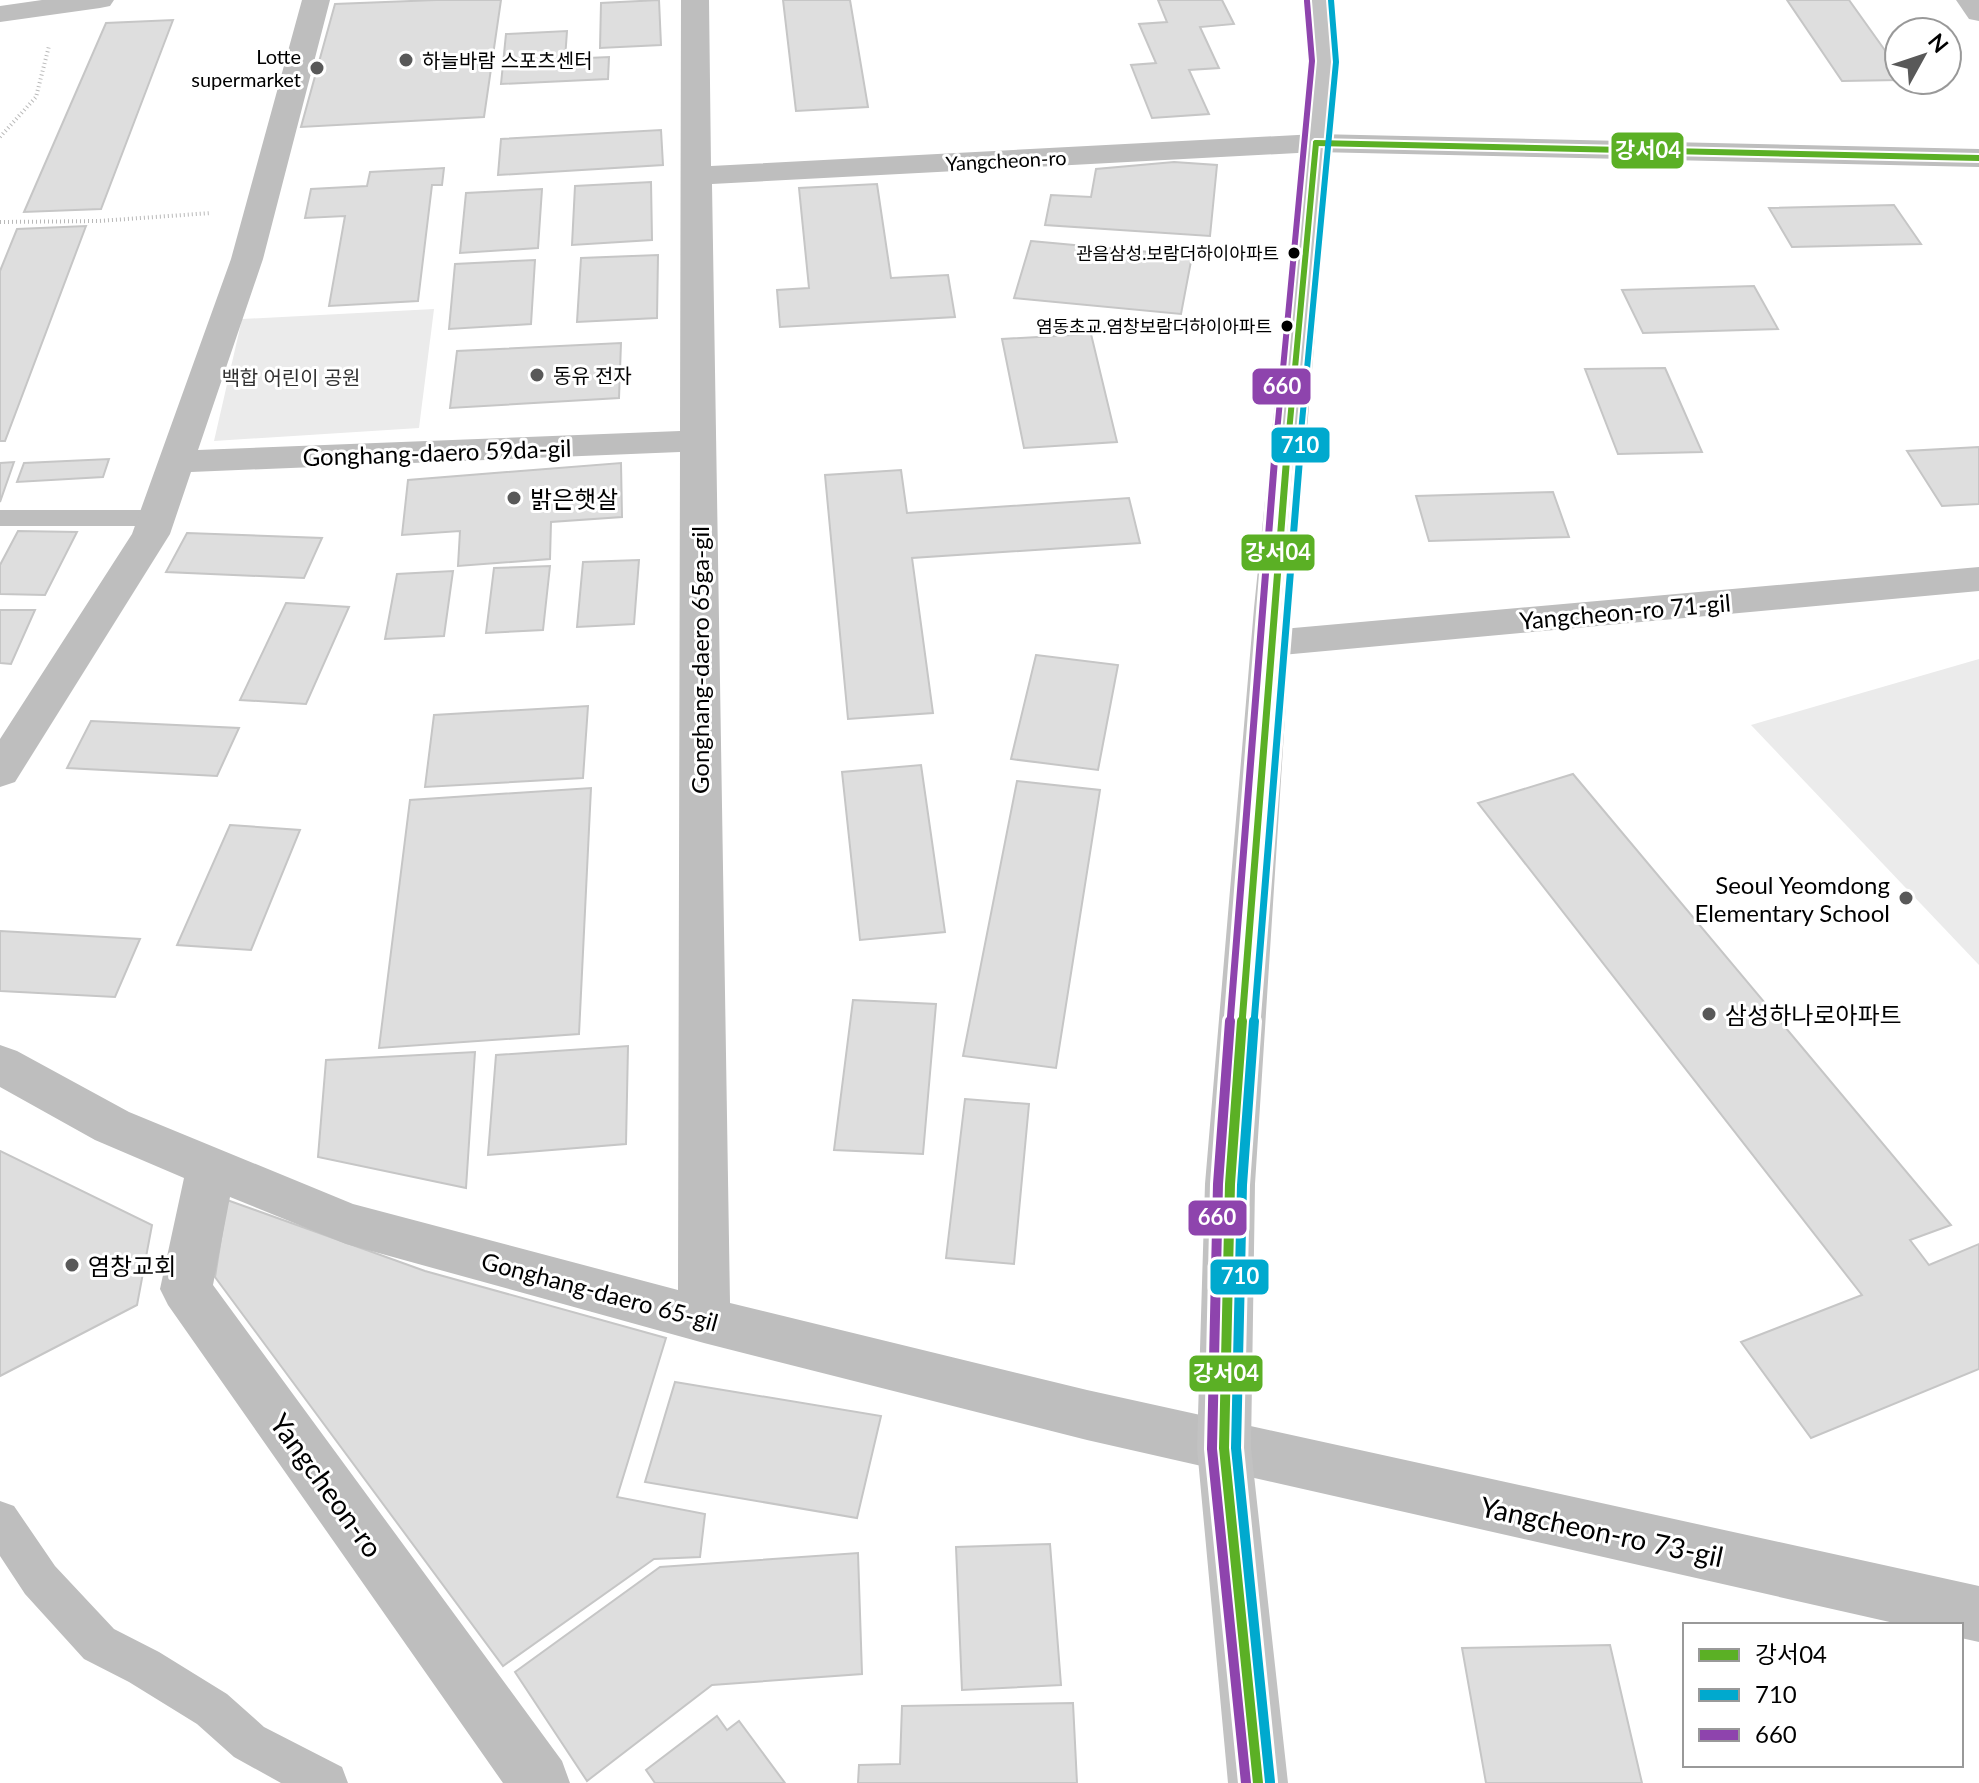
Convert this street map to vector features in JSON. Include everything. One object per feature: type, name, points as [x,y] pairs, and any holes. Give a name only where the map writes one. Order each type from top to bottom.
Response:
[{"type":"main road","points":[[1258,1783],[1224,1448],[1230,1184],[1271,643],[1324,61],[1319,0]]},
{"type":"street","points":[[8,13],[100,0]]},
{"type":"street","points":[[0,772],[151,534],[247,259],[316,0]]},
{"type":"street","name":"Gonghang-daero 65ga-gil","points":[[695,0],[704,1320]]},
{"type":"street","points":[[1970,0],[1979,13]]},
{"type":"street","name":"Yangcheon-ro","points":[[696,176],[1316,143],[1979,158]]},
{"type":"street","name":"Gonghang-daero 59da-gil","points":[[176,462],[698,441]]},
{"type":"street","name":"Yangcheon-ro 71-gil","points":[[1271,643],[1979,579]]},
{"type":"street","name":"Gonghang-daero 65-gil","points":[[0,1064],[112,1126],[346,1223],[704,1320],[1224,1448]]},
{"type":"street","name":"Yangcheon-ro","points":[[211,1167],[186,1289],[540,1783]]},
{"type":"street","name":"Yangcheon-ro 73-gil","points":[[1224,1448],[1979,1614]]},
{"type":"lane","points":[[0,518],[157,518]]},
{"type":"lane","points":[[0,1520],[40,1580],[99,1644],[144,1667],[212,1709],[249,1742],[326,1783]]},
{"type":"path","points":[[0,137],[36,97],[50,41],[4,41],[8,13]]},
{"type":"path","points":[[0,222],[99,221],[260,209]]},
{"type":"green space","name":"백합 어린이 공원","points":[[434,309],[419,428],[214,441],[242,319]]},
{"type":"green space","points":[[1979,659],[1979,965],[1751,725]]},
{"type":"building","name":"하늘바람 스포츠센터","points":[[501,0],[484,117],[301,127],[335,4]]},
{"type":"building","points":[[659,0],[661,45],[600,48],[601,3]]},
{"type":"building","points":[[783,0],[850,0],[868,107],[796,111]]},
{"type":"building","points":[[1158,0],[1222,0],[1234,24],[1200,27],[1219,68],[1189,70],[1209,114],[1152,118],[1131,65],[1156,63],[1139,24],[1167,22]]},
{"type":"building","points":[[1787,0],[1849,0],[1883,48],[1883,80],[1842,81]]},
{"type":"building","points":[[173,20],[101,209],[24,212],[106,23]]},
{"type":"building","points":[[567,31],[565,59],[609,57],[608,79],[501,84],[506,34]]},
{"type":"building","points":[[661,130],[663,165],[498,175],[501,139]]},
{"type":"building","points":[[1174,162],[1217,165],[1210,236],[1045,225],[1051,195],[1091,197],[1096,169]]},
{"type":"building","points":[[444,168],[442,185],[432,185],[418,301],[329,306],[345,216],[305,218],[311,189],[367,186],[370,172]]},
{"type":"building","points":[[651,182],[652,240],[572,245],[575,186]]},
{"type":"building","points":[[877,184],[891,278],[948,275],[955,317],[780,327],[777,290],[809,288],[799,188]]},
{"type":"building","points":[[542,189],[538,248],[460,253],[466,193]]},
{"type":"building","points":[[1894,205],[1921,244],[1792,247],[1769,208]]},
{"type":"building","points":[[86,226],[5,441],[0,441],[0,271],[17,229]]},
{"type":"building","points":[[1031,241],[1192,256],[1181,314],[1014,298]]},
{"type":"building","points":[[658,255],[657,318],[577,322],[581,258]]},
{"type":"building","points":[[535,260],[531,324],[449,329],[455,264]]},
{"type":"building","points":[[1754,286],[1778,329],[1643,333],[1622,290]]},
{"type":"building","points":[[1091,334],[1117,442],[1024,448],[1002,339]]},
{"type":"building","name":"동유 전자","points":[[621,343],[619,398],[450,408],[457,351]]},
{"type":"building","points":[[1665,368],[1702,452],[1618,454],[1585,369]]},
{"type":"building","points":[[1979,447],[1979,504],[1942,506],[1907,451]]},
{"type":"building","points":[[109,459],[103,477],[17,482],[24,463]]},
{"type":"building","points":[[14,462],[0,502],[0,463]]},
{"type":"building","name":"밝은햇살","points":[[621,463],[622,517],[551,522],[550,559],[458,566],[460,531],[402,535],[408,480]]},
{"type":"building","points":[[901,470],[907,513],[1129,498],[1140,543],[912,558],[933,713],[848,719],[825,475]]},
{"type":"building","points":[[1553,492],[1569,537],[1429,541],[1416,496]]},
{"type":"building","points":[[18,531],[77,532],[45,595],[0,594],[0,565]]},
{"type":"building","points":[[187,533],[322,538],[304,578],[166,572]]},
{"type":"building","points":[[639,560],[634,624],[577,627],[583,562]]},
{"type":"building","points":[[550,566],[543,630],[486,633],[494,568]]},
{"type":"building","points":[[453,571],[444,636],[385,639],[397,574]]},
{"type":"building","points":[[286,603],[349,607],[306,704],[240,700]]},
{"type":"building","points":[[0,610],[35,610],[11,664],[0,663]]},
{"type":"building","points":[[1036,655],[1118,665],[1098,770],[1011,759]]},
{"type":"building","points":[[588,706],[583,778],[425,787],[434,715]]},
{"type":"building","points":[[91,721],[239,728],[217,776],[67,768]]},
{"type":"building","points":[[921,765],[945,932],[860,940],[842,772]]},
{"type":"building","name":"삼성하나로아파트","points":[[1573,774],[1951,1225],[1910,1240],[1929,1265],[1979,1244],[1979,1369],[1811,1438],[1741,1342],[1862,1295],[1478,803]]},
{"type":"building","points":[[1017,781],[1100,790],[1056,1068],[963,1056]]},
{"type":"building","points":[[591,788],[579,1034],[379,1048],[410,800]]},
{"type":"building","points":[[230,825],[300,830],[251,950],[177,945]]},
{"type":"building","points":[[0,931],[140,939],[115,997],[0,991]]},
{"type":"building","points":[[853,1000],[936,1004],[923,1154],[834,1150]]},
{"type":"building","points":[[628,1046],[626,1144],[488,1155],[496,1055]]},
{"type":"building","points":[[475,1052],[466,1188],[318,1157],[326,1060]]},
{"type":"building","points":[[965,1099],[1029,1104],[1014,1264],[946,1258]]},
{"type":"building","name":"염창교회","points":[[0,1151],[152,1225],[137,1305],[0,1376]]},
{"type":"building","points":[[227,1200],[425,1271],[666,1338],[617,1497],[705,1514],[700,1557],[654,1559],[503,1666],[215,1277]]},
{"type":"building","points":[[675,1382],[881,1416],[857,1518],[645,1482]]},
{"type":"building","points":[[1050,1544],[1061,1685],[962,1690],[956,1547]]},
{"type":"building","points":[[858,1553],[862,1674],[712,1685],[587,1781],[515,1672],[660,1567]]},
{"type":"building","points":[[1610,1645],[1642,1783],[1486,1783],[1462,1648]]},
{"type":"building","points":[[1073,1703],[1077,1783],[858,1783],[859,1765],[900,1764],[902,1706]]},
{"type":"building","points":[[717,1716],[727,1730],[739,1721],[785,1783],[655,1783],[646,1770]]},
{"type":"transit line","name":"710","points":[[1270,1782],[1236,1448],[1242,1185],[1285,609],[1336,62],[1331,0]]},
{"type":"transit line","name":"660","points":[[1246,1783],[1212,1449],[1218,1184],[1261,607],[1312,61],[1307,1]]},
{"type":"transit line","name":"강서04","points":[[1316,143],[1979,158]]},
{"type":"transit line","name":"강서04","points":[[1258,1783],[1224,1448],[1230,1184],[1273,608],[1316,143]]},
{"type":"place","name":"하늘바람 스포츠센터","points":[[406,60]]},
{"type":"place","name":"Lotte supermarket","points":[[317,68]]},
{"type":"place","name":"관음삼성.보람더하이아파트","points":[[1294,253]]},
{"type":"place","name":"염동초교.염창보람더하이아파트","points":[[1287,326]]},
{"type":"place","name":"동유 전자","points":[[537,375]]},
{"type":"place","name":"밝은햇살","points":[[514,498]]},
{"type":"place","name":"Seoul Yeomdong Elementary School","points":[[1906,898]]},
{"type":"place","name":"삼성하나로아파트","points":[[1709,1014]]},
{"type":"place","name":"염창교회","points":[[72,1265]]}]
